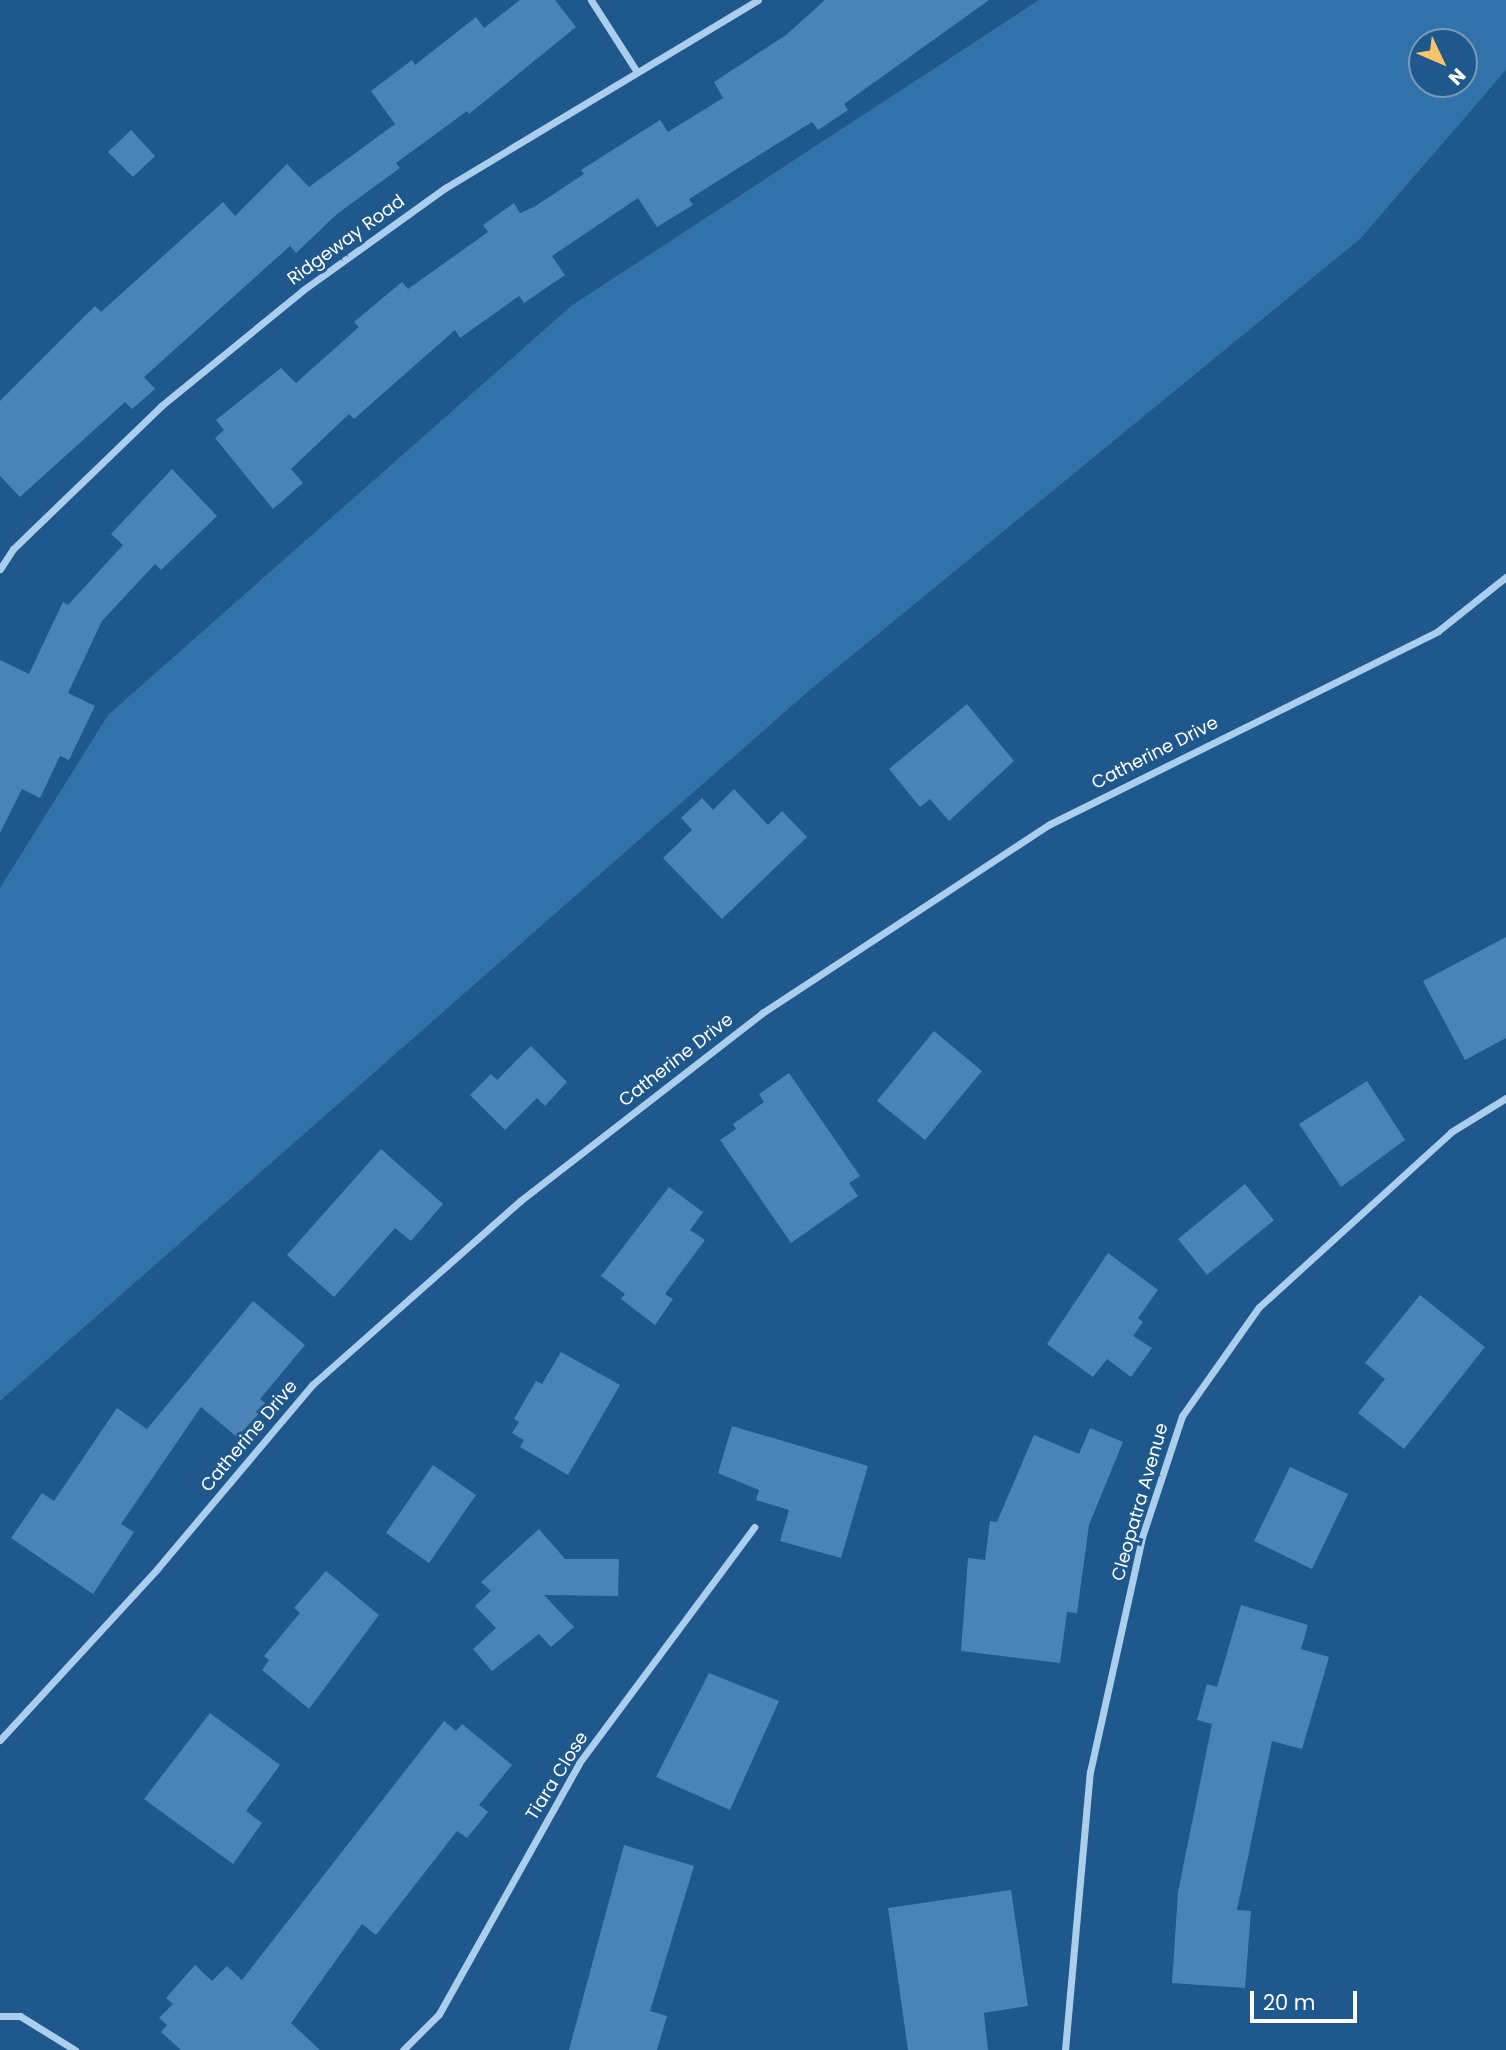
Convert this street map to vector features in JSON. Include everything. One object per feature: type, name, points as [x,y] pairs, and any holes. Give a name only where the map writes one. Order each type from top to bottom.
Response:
[{"type":"street","points":[[591,0],[637,72]]},
{"type":"street","name":"Ridgeway Road","points":[[0,569],[12,549],[161,406],[303,290],[445,188],[758,0]]},
{"type":"street","name":"Catherine Drive","points":[[0,1741],[157,1569],[312,1385],[520,1201],[718,1047],[762,1013],[1051,824],[1438,631],[1506,577]]},
{"type":"street","name":"Cleopatra Avenue","points":[[1065,2050],[1090,1772],[1142,1537],[1182,1416],[1259,1307],[1451,1132],[1506,1098]]},
{"type":"street","name":"Tiara Close","points":[[403,2050],[439,2014],[579,1763],[754,1527]]},
{"type":"street","points":[[0,2016],[20,2016],[75,2050]]},
{"type":"shaded area","points":[[1039,0],[1506,0],[1506,70],[1360,239],[811,689],[0,1401],[0,888],[108,715],[571,306]]},
{"type":"building","points":[[520,0],[555,0],[576,27],[469,114],[467,111],[396,163],[400,168],[337,214],[296,253],[290,246],[144,377],[155,389],[132,409],[125,402],[20,497],[0,476],[0,401],[95,306],[101,312],[223,202],[235,216],[287,164],[309,187],[395,124],[371,91],[412,60],[415,65],[476,17],[484,28]]},
{"type":"building","points":[[825,0],[989,0],[844,104],[848,110],[818,130],[812,122],[689,199],[693,205],[657,227],[638,198],[552,256],[565,275],[524,303],[519,296],[460,338],[455,330],[354,419],[349,414],[291,469],[303,483],[273,509],[215,438],[224,430],[216,420],[281,368],[296,383],[359,327],[354,322],[402,282],[408,289],[488,232],[483,225],[514,203],[520,213],[534,207],[584,174],[581,170],[660,120],[668,132],[723,98],[714,82],[786,35]]},
{"type":"building","points":[[131,130],[155,156],[133,177],[108,152]]},
{"type":"building","points":[[172,469],[217,516],[161,570],[155,564],[102,621],[68,693],[95,706],[69,760],[60,756],[40,798],[22,789],[0,833],[0,660],[29,674],[63,602],[68,605],[123,545],[111,534]]},
{"type":"building","points":[[967,704],[1014,761],[949,821],[930,799],[920,807],[889,769]]},
{"type":"building","points":[[734,789],[768,825],[782,811],[807,837],[722,919],[663,858],[692,830],[681,818],[702,798],[713,810]]},
{"type":"building","points":[[1506,937],[1506,1038],[1465,1060],[1423,981]]},
{"type":"building","points":[[934,1031],[982,1071],[925,1140],[877,1101]]},
{"type":"building","points":[[531,1046],[567,1082],[545,1106],[537,1098],[505,1130],[470,1095],[491,1074],[497,1080]]},
{"type":"building","points":[[789,1073],[860,1176],[849,1183],[858,1196],[791,1243],[720,1140],[736,1129],[733,1124],[764,1102],[759,1094]]},
{"type":"building","points":[[1367,1081],[1405,1140],[1341,1187],[1299,1124]]},
{"type":"building","points":[[381,1149],[443,1204],[411,1241],[395,1228],[334,1297],[287,1255]]},
{"type":"building","points":[[1245,1184],[1274,1220],[1207,1275],[1178,1239]]},
{"type":"building","points":[[669,1187],[703,1212],[690,1230],[705,1240],[665,1294],[673,1299],[655,1325],[621,1299],[625,1294],[601,1276]]},
{"type":"building","points":[[1108,1253],[1158,1290],[1138,1318],[1143,1322],[1133,1336],[1152,1348],[1131,1377],[1107,1359],[1093,1377],[1047,1344]]},
{"type":"building","points":[[1420,1295],[1485,1347],[1404,1449],[1358,1413],[1385,1379],[1365,1363]]},
{"type":"building","points":[[253,1301],[305,1345],[260,1399],[267,1405],[237,1437],[201,1407],[121,1524],[134,1532],[93,1594],[11,1538],[42,1493],[54,1501],[117,1408],[147,1429]]},
{"type":"building","points":[[561,1352],[620,1385],[568,1475],[520,1447],[524,1440],[512,1433],[519,1422],[514,1419],[536,1381],[542,1384]]},
{"type":"building","points":[[732,1426],[868,1466],[841,1558],[780,1541],[789,1510],[756,1500],[759,1490],[718,1473]]},
{"type":"building","points":[[1090,1428],[1123,1442],[1089,1525],[1077,1613],[1067,1612],[1060,1663],[961,1651],[968,1558],[985,1560],[990,1521],[997,1522],[1034,1435],[1079,1454]]},
{"type":"building","points":[[433,1465],[476,1495],[429,1563],[386,1533]]},
{"type":"building","points":[[1290,1467],[1348,1494],[1312,1569],[1254,1541]]},
{"type":"building","points":[[539,1529],[565,1559],[619,1559],[618,1596],[544,1595],[574,1627],[551,1647],[539,1634],[492,1671],[473,1649],[496,1628],[475,1606],[491,1591],[481,1582]]},
{"type":"building","points":[[326,1571],[379,1615],[309,1709],[262,1670],[269,1660],[264,1656],[300,1613],[294,1608]]},
{"type":"building","points":[[1241,1605],[1308,1625],[1301,1649],[1329,1657],[1302,1749],[1272,1741],[1237,1910],[1251,1911],[1245,1988],[1172,1983],[1178,1892],[1212,1724],[1197,1720],[1207,1684],[1217,1687]]},
{"type":"building","points":[[709,1673],[779,1701],[730,1810],[656,1777]]},
{"type":"building","points":[[210,1713],[280,1765],[246,1811],[262,1823],[233,1864],[144,1799]]},
{"type":"building","points":[[444,1721],[456,1731],[462,1724],[512,1765],[479,1805],[488,1812],[467,1838],[457,1831],[376,1935],[362,1924],[291,2023],[320,2050],[181,2050],[161,2032],[167,2025],[159,2018],[173,2004],[166,1998],[195,1965],[212,1981],[227,1966],[242,1980]]},
{"type":"building","points":[[624,1845],[694,1866],[650,2011],[667,2016],[657,2050],[569,2050]]},
{"type":"building","points":[[1011,1890],[1028,2006],[984,2013],[988,2050],[908,2050],[888,1908]]}]
